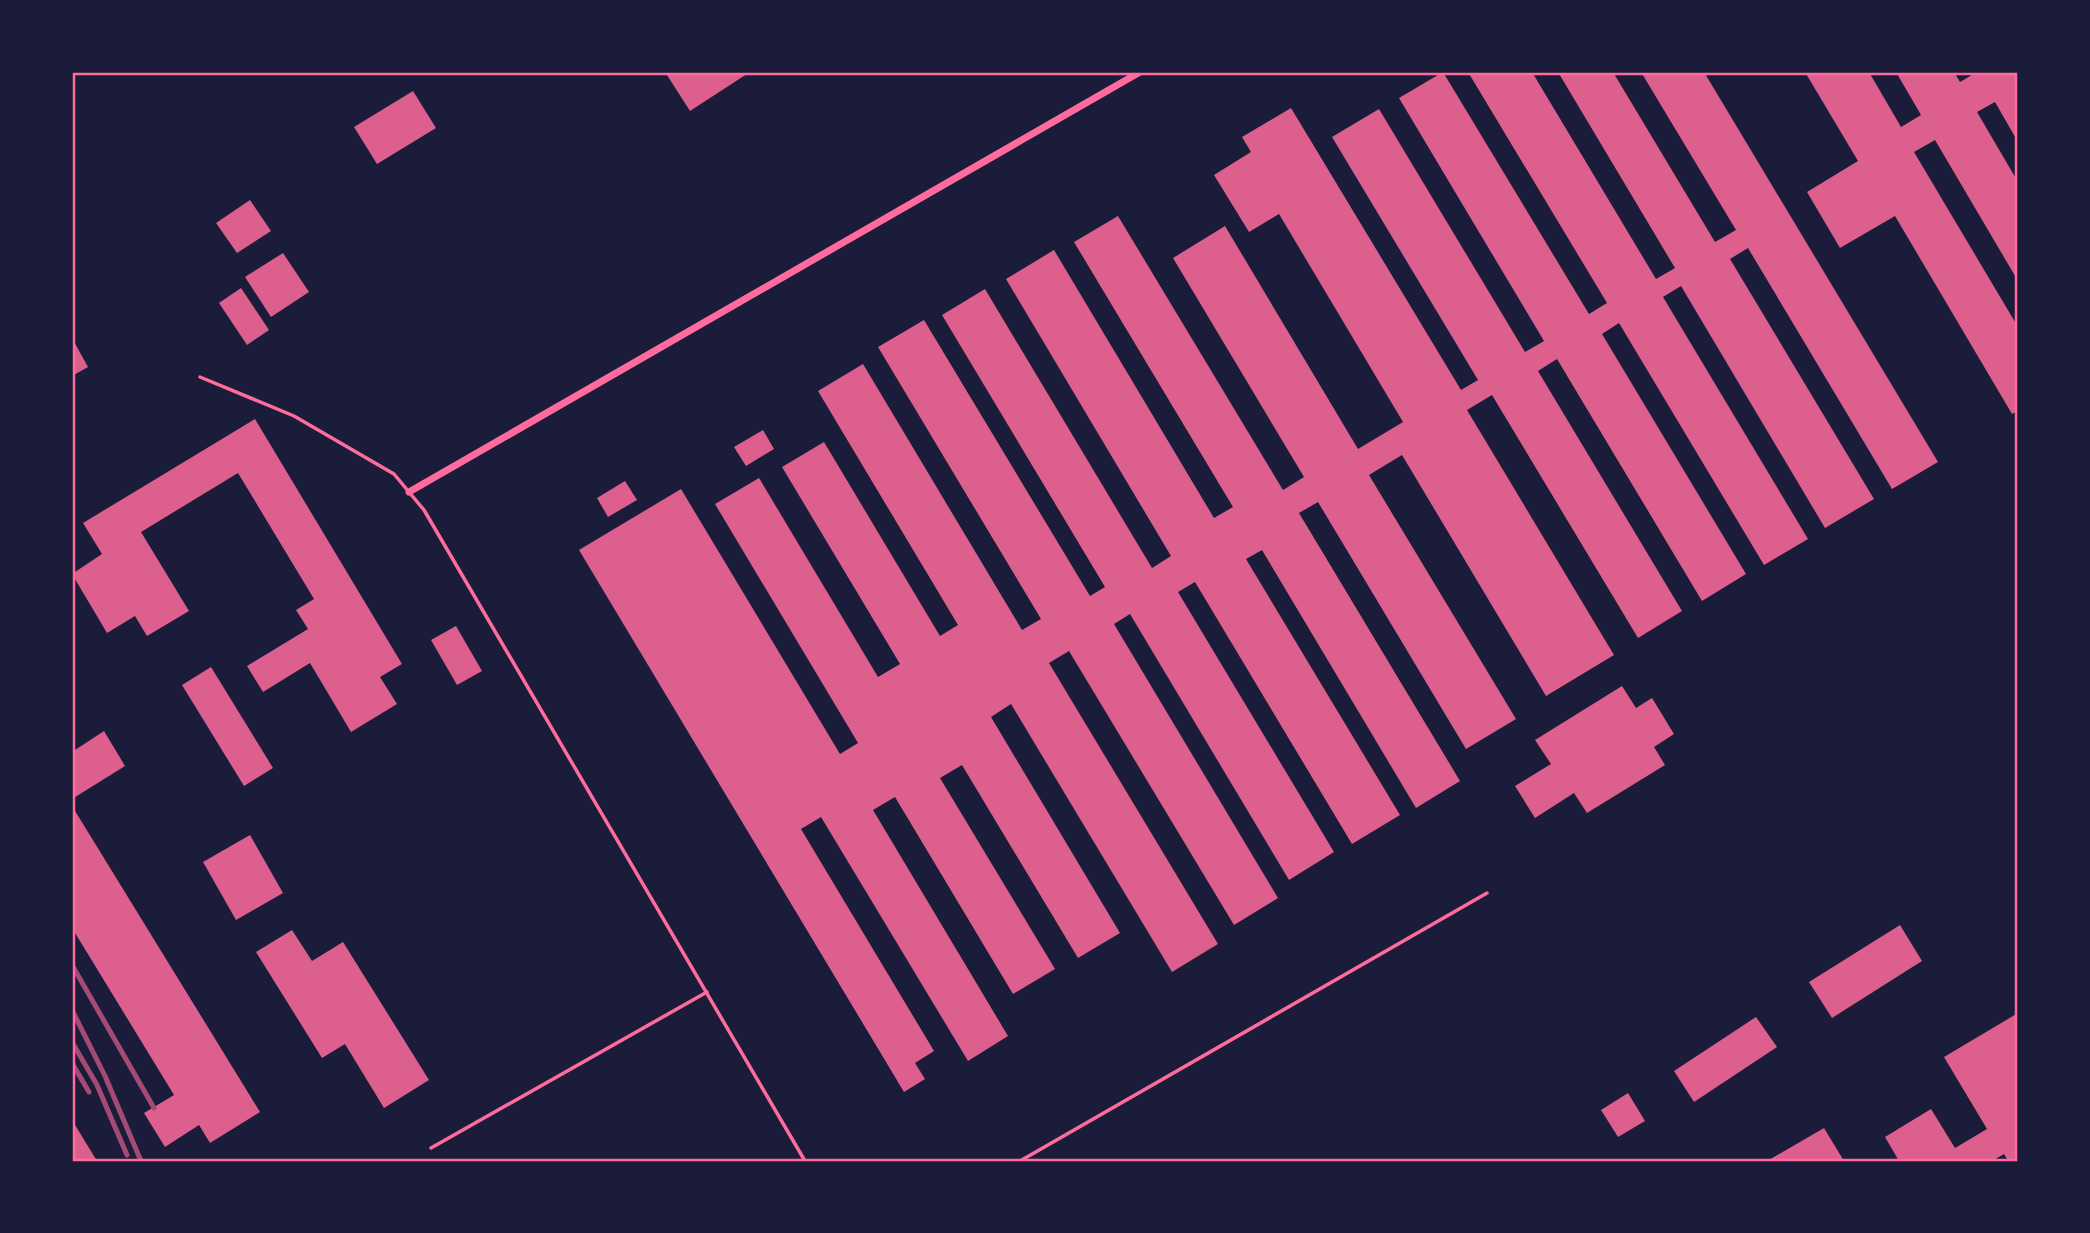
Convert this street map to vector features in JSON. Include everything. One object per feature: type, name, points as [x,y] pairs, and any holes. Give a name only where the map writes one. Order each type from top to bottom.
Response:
[{"type":"street","points":[[409,492],[1140,72]]},
{"type":"lane","points":[[200,377],[294,416],[394,474],[424,510],[805,1161]]},
{"type":"lane","points":[[1020,1161],[1487,893]]},
{"type":"lane","points":[[430,1148],[707,992]]},
{"type":"building","points":[[665,72],[750,72],[690,111]]},
{"type":"building","points":[[1443,72],[1589,314],[1607,303],[1468,72],[1532,72],[1656,279],[1675,268],[1558,72],[1613,72],[1715,242],[1736,230],[1641,72],[1704,72],[1938,462],[1892,489],[1748,248],[1730,259],[1874,499],[1825,528],[1681,286],[1663,297],[1808,539],[1764,565],[1619,323],[1602,334],[1746,574],[1702,601],[1557,359],[1538,371],[1682,611],[1638,638],[1492,395],[1467,410],[1614,655],[1546,696],[1402,455],[1369,475],[1516,719],[1466,749],[1318,502],[1299,513],[1460,781],[1416,808],[1262,550],[1246,559],[1400,815],[1352,844],[1195,582],[1178,592],[1334,852],[1289,880],[1130,614],[1114,624],[1278,898],[1234,925],[1069,651],[1049,663],[1218,944],[1172,972],[1011,704],[991,717],[1120,933],[1078,958],[962,765],[940,778],[1055,969],[1013,994],[895,797],[873,810],[1008,1036],[968,1061],[821,817],[801,829],[934,1051],[915,1063],[925,1079],[904,1092],[579,550],[681,489],[840,754],[858,743],[715,504],[759,478],[878,677],[900,664],[782,467],[824,442],[940,636],[958,625],[818,391],[863,364],[1022,630],[1041,619],[878,347],[924,320],[1090,596],[1105,587],[942,315],[985,289],[1152,568],[1171,556],[1006,279],[1054,250],[1214,518],[1233,507],[1074,242],[1118,216],[1283,490],[1304,477],[1173,258],[1225,226],[1358,449],[1403,422],[1279,214],[1249,232],[1214,175],[1251,152],[1242,137],[1291,108],[1461,390],[1478,380],[1332,137],[1379,109],[1525,352],[1544,341],[1399,98]]},
{"type":"building","points":[[1805,72],[1869,72],[1901,127],[1921,115],[1896,72],[1954,72],[1960,82],[1977,72],[2018,72],[2018,142],[1995,102],[1977,112],[2018,182],[2018,281],[1935,140],[1914,152],[2018,327],[2018,411],[2012,414],[1895,216],[1840,248],[1807,192],[1858,161]]},
{"type":"building","points":[[413,91],[436,128],[377,164],[354,127]]},
{"type":"building","points":[[250,200],[271,231],[237,253],[216,223]]},
{"type":"building","points":[[283,253],[309,292],[271,317],[245,277]]},
{"type":"building","points":[[241,288],[269,330],[247,345],[219,303]]},
{"type":"building","points":[[72,338],[88,367],[72,376]]},
{"type":"building","points":[[255,419],[402,664],[380,677],[397,704],[351,732],[310,663],[263,692],[247,666],[308,629],[296,610],[314,599],[238,473],[141,532],[189,611],[147,636],[135,616],[107,633],[72,574],[102,554],[83,523]]},
{"type":"building","points":[[763,430],[774,449],[746,466],[734,447]]},
{"type":"building","points":[[625,481],[637,500],[608,517],[597,498]]},
{"type":"building","points":[[456,626],[482,671],[457,685],[431,640]]},
{"type":"building","points":[[211,667],[273,768],[244,786],[182,685]]},
{"type":"building","points":[[1622,686],[1636,708],[1652,698],[1674,734],[1654,747],[1665,765],[1587,813],[1574,793],[1535,818],[1515,786],[1551,764],[1535,740]]},
{"type":"building","points":[[104,731],[125,766],[72,799],[72,752]]},
{"type":"building","points":[[72,806],[260,1112],[210,1143],[199,1125],[165,1147],[144,1113],[174,1095],[72,928]]},
{"type":"building","points":[[250,835],[283,893],[236,920],[203,862]]},
{"type":"building","points":[[1900,925],[1922,961],[1832,1018],[1809,982]]},
{"type":"building","points":[[292,930],[312,961],[343,942],[429,1080],[384,1108],[345,1044],[322,1058],[256,952]]},
{"type":"building","points":[[2018,1013],[2018,1161],[2008,1161],[2004,1154],[1992,1161],[1899,1161],[1885,1137],[1931,1109],[1955,1148],[1987,1129],[1944,1057]]},
{"type":"building","points":[[1756,1017],[1777,1047],[1694,1102],[1674,1071]]},
{"type":"building","points":[[1628,1093],[1645,1121],[1618,1137],[1601,1110]]},
{"type":"building","points":[[72,1120],[97,1161],[72,1161]]},
{"type":"building","points":[[1824,1128],[1844,1161],[1767,1161]]},
{"type":"railway","points":[[72,965],[154,1108]]},
{"type":"railway","points":[[72,1010],[105,1076],[141,1161]]},
{"type":"railway","points":[[72,1042],[97,1085],[127,1155]]},
{"type":"railway","points":[[72,1063],[89,1092]]}]
